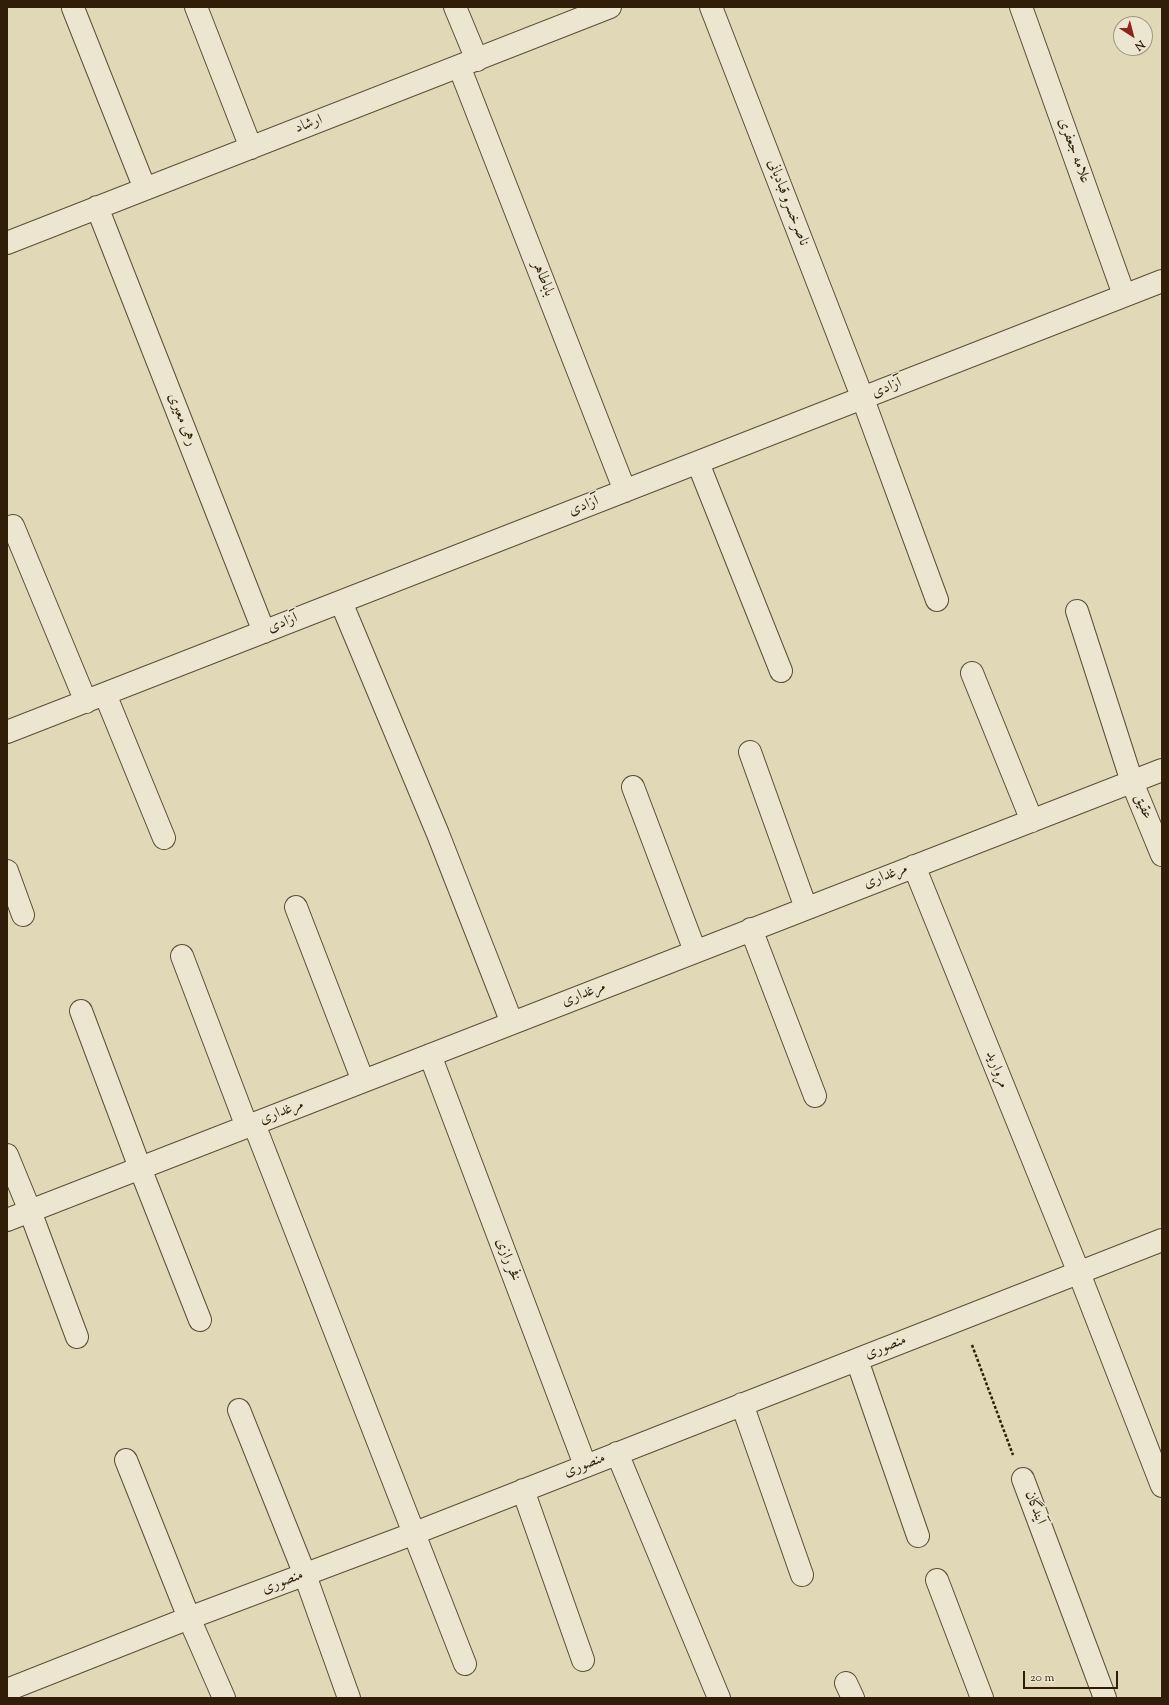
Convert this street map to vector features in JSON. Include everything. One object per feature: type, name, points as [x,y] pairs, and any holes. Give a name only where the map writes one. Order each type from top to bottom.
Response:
[{"type":"street","points":[[196,7],[251,148]]},
{"type":"street","name":"باباطاهر","points":[[455,7],[468,63],[625,491]]},
{"type":"street","name":"ارشاد","points":[[7,243],[468,63],[586,11],[610,7]]},
{"type":"street","name":"ناصرخسرو قبادیانی","points":[[711,7],[862,399],[937,600]]},
{"type":"street","name":"علامه جعفری","points":[[1021,7],[1124,295]]},
{"type":"street","points":[[73,8],[145,189]]},
{"type":"street","name":"رهی معیری","points":[[97,207],[264,632]]},
{"type":"street","name":"آزادی","points":[[7,732],[1162,281]]},
{"type":"street","points":[[698,463],[781,671]]},
{"type":"street","points":[[13,526],[164,838]]},
{"type":"street","points":[[341,602],[438,834],[512,1023]]},
{"type":"street","name":"عقیق","points":[[1077,611],[1132,782],[1162,855]]},
{"type":"street","points":[[972,673],[1032,821]]},
{"type":"street","points":[[750,752],[806,908]]},
{"type":"street","name":"مرغداری","points":[[7,1220],[694,951],[1162,770]]},
{"type":"street","points":[[633,787],[694,951]]},
{"type":"street","name":"مروارید","points":[[914,866],[1079,1273],[1162,1486]]},
{"type":"street","points":[[7,871],[23,915]]},
{"type":"street","points":[[296,907],[363,1081]]},
{"type":"street","points":[[751,929],[815,1096]]},
{"type":"street","points":[[182,956],[415,1533],[465,1664]]},
{"type":"street","points":[[81,1012],[200,1320]]},
{"type":"street","name":"فخر رازی","points":[[430,1055],[585,1466]]},
{"type":"street","points":[[7,1155],[30,1211],[77,1337]]},
{"type":"street","name":"منصوری","points":[[7,1690],[189,1618],[415,1533],[1162,1240]]},
{"type":"street","points":[[857,1360],[918,1536]]},
{"type":"street","points":[[742,1404],[802,1575]]},
{"type":"street","points":[[239,1410],[305,1575],[350,1698]]},
{"type":"street","points":[[617,1453],[719,1698]]},
{"type":"street","points":[[126,1460],[189,1618],[224,1698]]},
{"type":"street","name":"آیندگان","points":[[1023,1479],[1105,1698]]},
{"type":"street","points":[[523,1490],[583,1660]]},
{"type":"street","points":[[937,1580],[982,1698]]},
{"type":"path","name":"آیندگان","points":[[962,1318],[1023,1479]]}]
